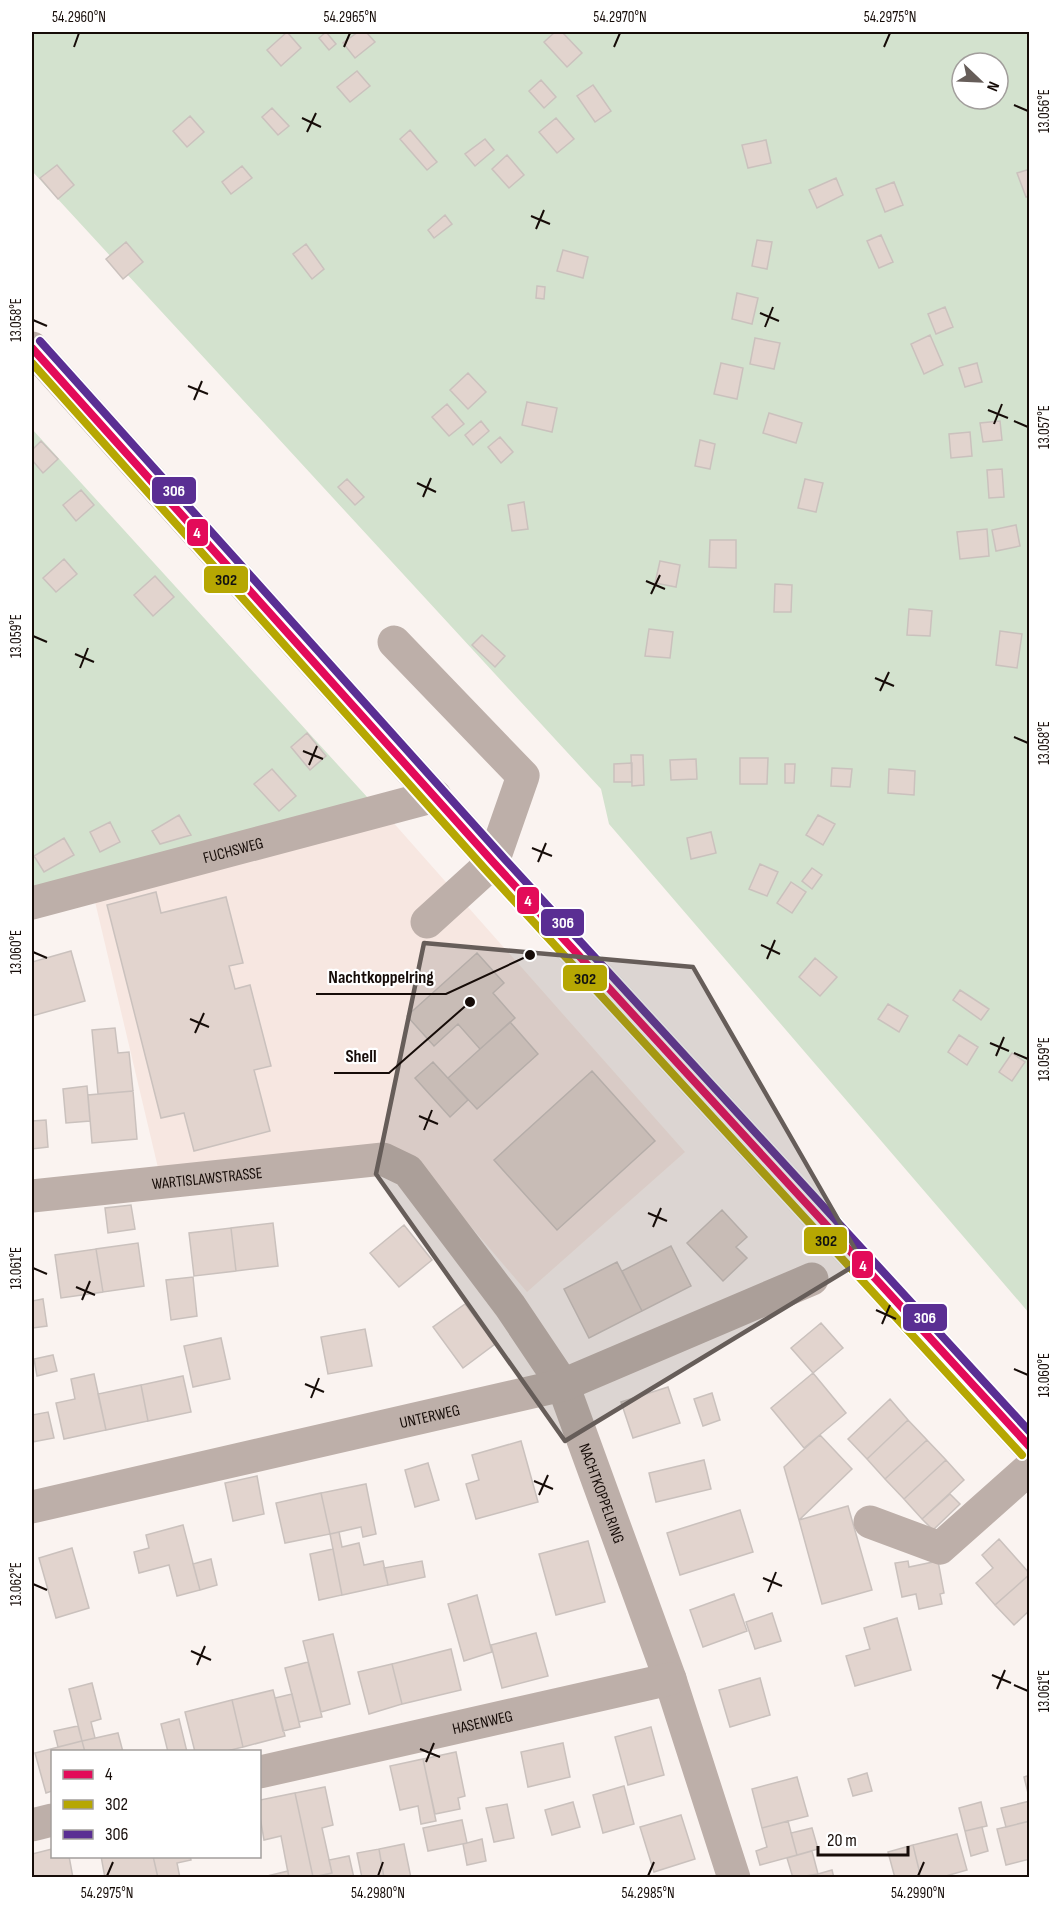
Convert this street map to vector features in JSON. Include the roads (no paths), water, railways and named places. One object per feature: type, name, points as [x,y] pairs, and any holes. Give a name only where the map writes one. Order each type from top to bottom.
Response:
[{"type":"street","points":[[35,358],[1029,1448]]},
{"type":"street","points":[[394,642],[523,776],[494,862],[427,922]]},
{"type":"street","name":"FUCHSWEG","points":[[32,903],[435,795]]},
{"type":"street","name":"WARTISLAWSTRASSE","points":[[32,1196],[383,1159]]},
{"type":"street","name":"NACHTKOPPELRING","points":[[383,1159],[408,1171],[510,1306],[563,1385],[670,1678],[734,1878]]},
{"type":"street","name":"UNTERWEG","points":[[32,1507],[563,1385],[812,1279]]},
{"type":"street","points":[[870,1522],[940,1548],[1029,1468]]},
{"type":"street","name":"HASENWEG","points":[[261,1772],[670,1678]]},
{"type":"street","points":[[32,1825],[51,1820]]},
{"type":"place","name":"Nachtkoppelring","points":[[530,955]]},
{"type":"place","name":"Shell","points":[[470,1002]]}]
